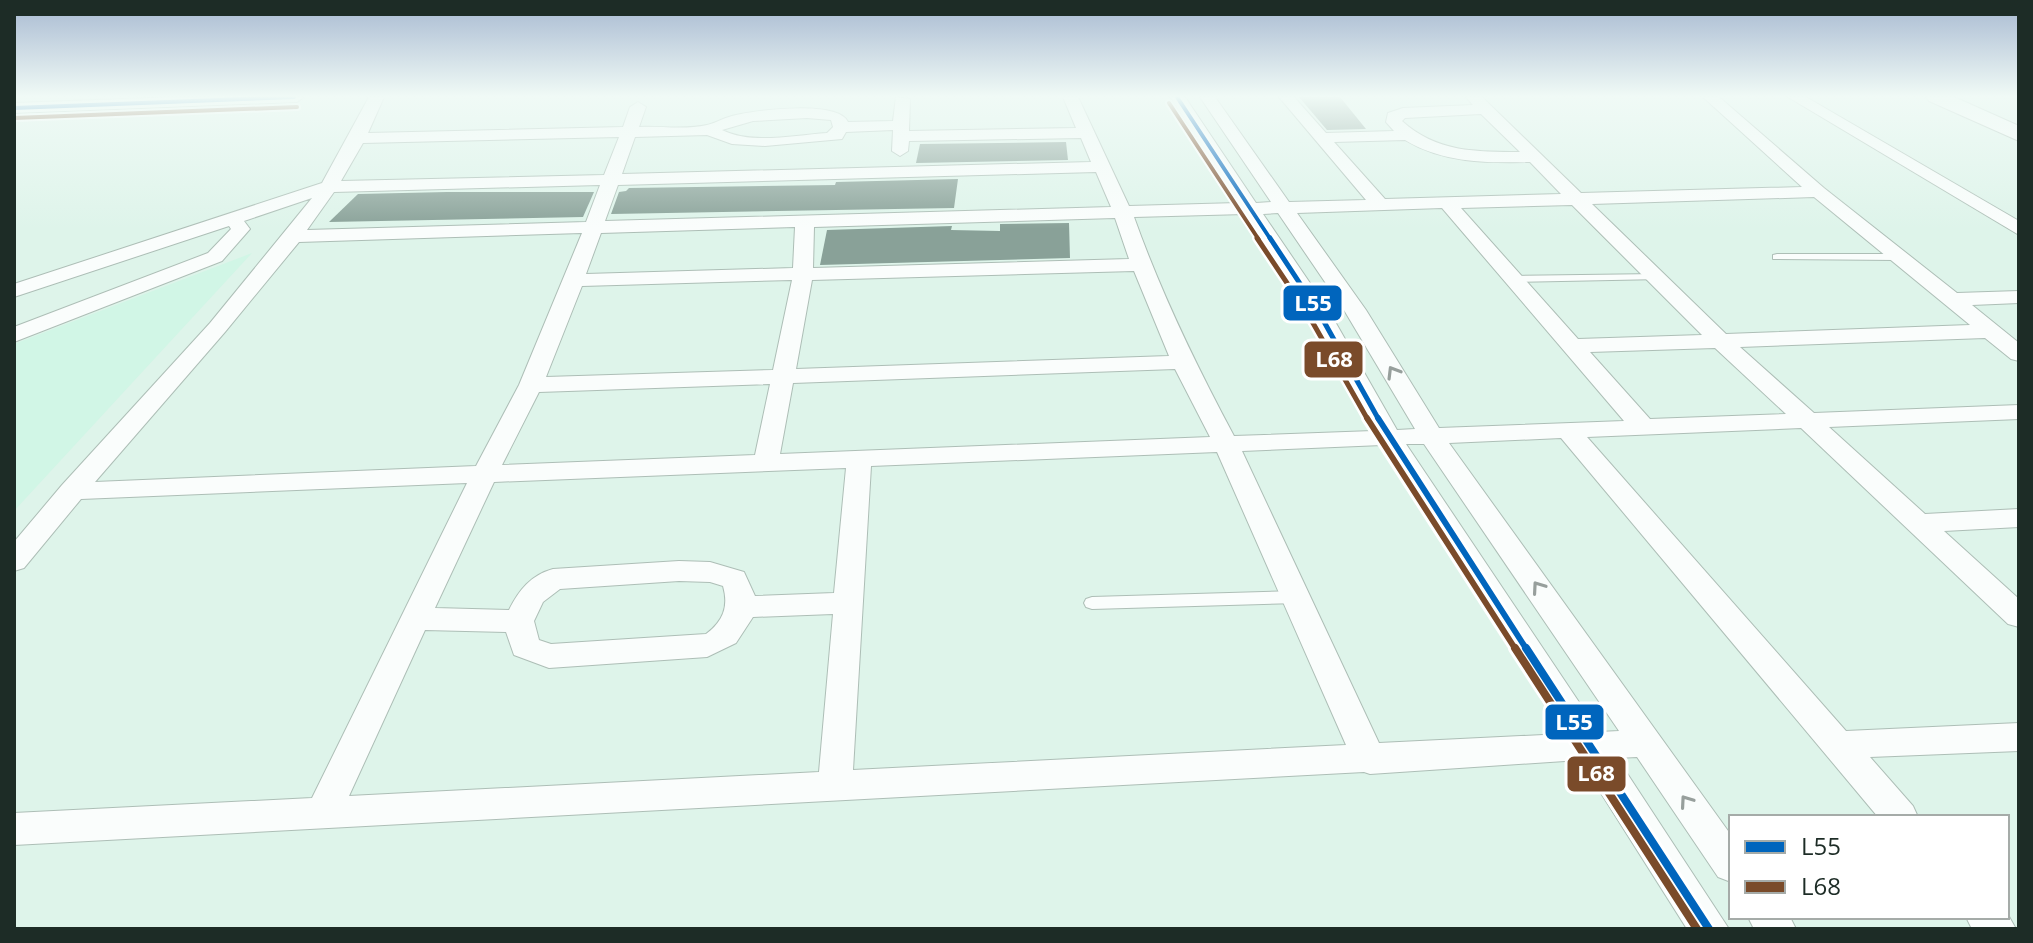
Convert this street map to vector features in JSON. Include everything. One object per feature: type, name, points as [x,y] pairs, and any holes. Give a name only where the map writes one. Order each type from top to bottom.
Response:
[{"type":"street","points":[[14,561],[71,491],[199,350],[294,236],[358,141]]},
{"type":"street","points":[[323,813],[485,473],[531,385],[625,141]]},
{"type":"street","points":[[897,171],[900,141]]},
{"type":"street","points":[[1089,141],[1123,213],[1141,265],[1183,362],[1226,444],[1298,597],[1370,760]]},
{"type":"street","points":[[1207,141],[1318,311],[1390,439],[1709,929]]},
{"type":"street","points":[[1238,141],[1355,310],[1433,438],[1729,862]]},
{"type":"street","points":[[1324,141],[1380,205]]},
{"type":"street","points":[[1417,141],[1432,149],[1456,155],[1537,157]]},
{"type":"street","points":[[1520,141],[1722,342],[2019,616]]},
{"type":"street","points":[[1760,141],[1896,257],[2019,354]]},
{"type":"street","points":[[1870,141],[2019,229]]},
{"type":"street","points":[[14,291],[328,187],[1101,167]]},
{"type":"street","points":[[294,236],[1818,192]]},
{"type":"street","points":[[1447,203],[1643,427]]},
{"type":"street","points":[[14,335],[215,257],[241,229],[233,219]]},
{"type":"street","points":[[766,463],[803,274],[805,220]]},
{"type":"street","points":[[574,280],[1141,265]]},
{"type":"street","points":[[1949,300],[2019,297]]},
{"type":"street","points":[[1575,346],[1988,331]]},
{"type":"street","points":[[531,385],[1183,362]]},
{"type":"street","points":[[71,491],[2019,412]]},
{"type":"street","points":[[1568,431],[1898,815]]},
{"type":"street","points":[[835,785],[859,460]]},
{"type":"street","points":[[1917,523],[2019,518]]},
{"type":"street","points":[[710,572],[734,579],[740,607],[731,632],[707,646],[549,656],[525,647],[519,621],[531,596],[540,587],[563,577],[710,572]]},
{"type":"street","points":[[740,607],[847,603]]},
{"type":"street","points":[[416,619],[519,621]]},
{"type":"street","points":[[1837,745],[2019,737]]},
{"type":"street","points":[[14,829],[1370,760],[1646,743]]},
{"type":"lane","points":[[1777,257],[1896,257]]},
{"type":"lane","points":[[1515,279],[1658,277]]},
{"type":"lane","points":[[1092,603],[1298,597]]},
{"type":"shaded area","points":[[252,253],[14,511],[14,344]]},
{"type":"building","points":[[1066,142],[1068,160],[916,163],[920,144]]},
{"type":"building","points":[[958,179],[954,208],[611,214],[619,192],[629,188],[835,185],[836,182]]},
{"type":"building","points":[[594,192],[583,217],[329,222],[358,194]]},
{"type":"building","points":[[1069,223],[1070,258],[820,265],[827,230],[952,226],[951,230],[1000,231],[1000,224]]},
{"type":"transit line","name":"L68","points":[[1194,141],[1309,316],[1382,444],[1697,929]]},
{"type":"transit line","name":"L55","points":[[1206,141],[1318,311],[1390,439],[1709,929]]}]
